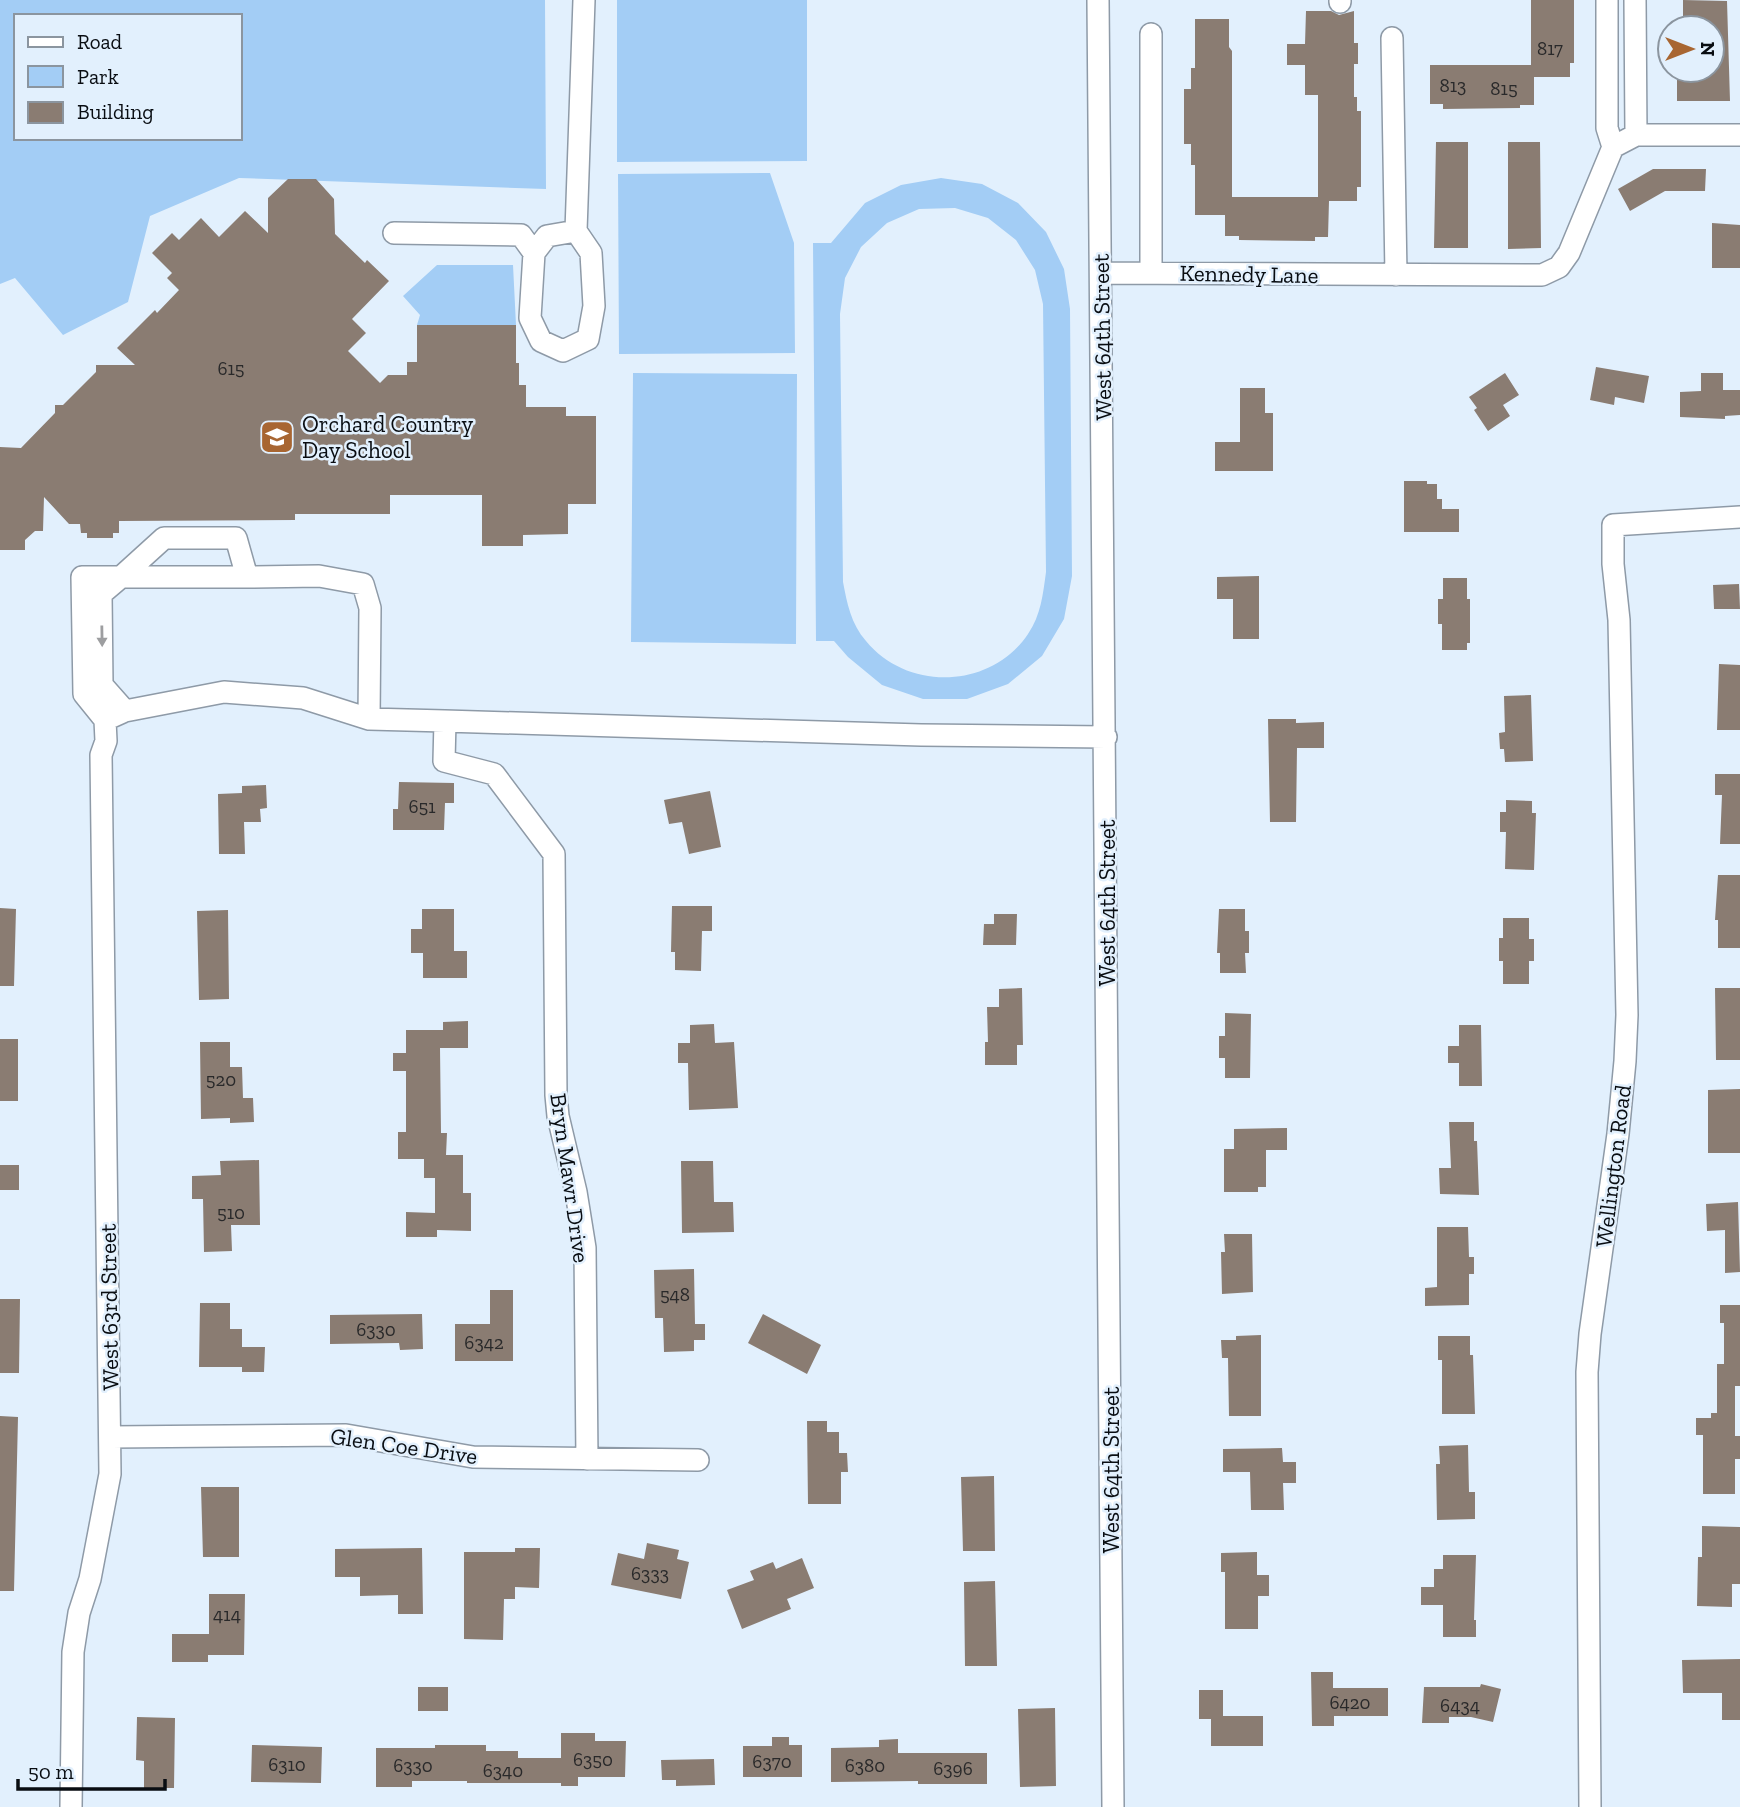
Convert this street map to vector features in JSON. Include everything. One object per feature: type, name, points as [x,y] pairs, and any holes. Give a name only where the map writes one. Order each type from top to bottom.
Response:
[{"type":"street","points":[[576,231],[547,236],[534,253],[530,318],[541,341],[563,351],[589,339],[594,306],[592,253],[576,231],[584,0]]},
{"type":"street","name":"West 64th Street","points":[[1098,0],[1113,1807]]},
{"type":"street","points":[[1607,0],[1607,128],[1613,147],[1636,135],[1740,135]]},
{"type":"street","points":[[1635,0],[1636,135]]},
{"type":"street","points":[[1151,34],[1151,273]]},
{"type":"street","points":[[1392,38],[1396,275]]},
{"type":"street","name":"Kennedy Lane","points":[[1101,273],[1542,275],[1559,267],[1569,253],[1613,147]]},
{"type":"street","points":[[394,233],[521,235],[534,253]]},
{"type":"street","name":"Wellington Road","points":[[1590,1807],[1587,1372],[1618,1134],[1627,1015],[1619,620],[1613,564],[1613,524],[1740,517]]},
{"type":"street","points":[[125,711],[102,685],[101,594],[164,538],[236,538],[247,577]]},
{"type":"street","points":[[369,719],[370,608],[363,584],[319,576],[82,577],[84,694],[105,720],[125,711],[224,692],[303,698],[369,719],[921,735],[1106,737]]},
{"type":"street","name":"West 63rd Street","points":[[71,1807],[73,1652],[110,1474],[101,754],[106,741],[105,720]]},
{"type":"street","name":"Bryn Mawr Drive","points":[[445,721],[444,761],[494,774],[554,855],[556,1094],[558,1116],[576,1192],[584,1248],[587,1459]]},
{"type":"street","name":"Glen Coe Drive","points":[[111,1437],[346,1434],[464,1457],[698,1460]]},
{"type":"green space","points":[[0,0],[545,0],[546,189],[239,178],[150,216],[128,302],[63,335],[15,278],[0,284]]},
{"type":"green space","points":[[617,0],[807,0],[807,161],[617,162]]},
{"type":"green space","points":[[770,173],[794,243],[795,353],[619,354],[618,174]]},
{"type":"green space","points":[[941,178],[982,184],[1018,203],[1046,232],[1064,269],[1070,309],[1072,576],[1064,619],[1042,656],[1008,684],[967,699],[923,699],[882,685],[848,657],[834,641],[816,641],[813,243],[831,243],[865,203],[901,185]],"holes":[[[955,208],[988,218],[1016,240],[1035,270],[1043,304],[1045,580],[1036,619],[1028,634],[1012,652],[993,665],[972,674],[926,676],[904,669],[884,658],[866,641],[853,620],[846,598],[843,582],[840,314],[845,278],[861,247],[887,223],[919,209]]]},
{"type":"green space","points":[[437,265],[513,265],[516,325],[417,325],[420,315],[403,296]]},
{"type":"green space","points":[[633,373],[797,374],[796,644],[631,642]]},
{"type":"building","points":[[1531,0],[1574,0],[1574,63],[1570,63],[1570,77],[1534,77],[1534,105],[1520,105],[1520,108],[1443,109],[1443,104],[1430,104],[1430,65],[1531,65]]},
{"type":"building","points":[[1683,0],[1727,1],[1730,101],[1677,101],[1677,84],[1726,84],[1726,14],[1683,14]]},
{"type":"building","points":[[1306,11],[1331,11],[1339,15],[1354,11],[1354,43],[1358,43],[1358,64],[1354,64],[1354,97],[1357,97],[1357,111],[1361,111],[1361,187],[1357,187],[1357,201],[1329,201],[1328,237],[1315,237],[1315,241],[1239,240],[1239,236],[1225,236],[1225,215],[1195,215],[1195,165],[1191,165],[1191,144],[1184,144],[1184,89],[1191,89],[1191,68],[1195,68],[1195,19],[1229,19],[1229,47],[1232,51],[1232,197],[1318,197],[1318,95],[1305,95],[1305,65],[1287,65],[1287,44],[1305,44]]},
{"type":"building","points":[[1436,142],[1468,142],[1468,248],[1434,248]]},
{"type":"building","points":[[1508,142],[1540,142],[1541,248],[1508,249]]},
{"type":"building","points":[[1653,169],[1706,169],[1705,191],[1665,191],[1630,211],[1618,189]]},
{"type":"building","points":[[288,179],[316,179],[334,199],[335,234],[365,263],[367,260],[389,281],[352,319],[366,333],[348,351],[380,383],[388,375],[407,375],[407,362],[417,362],[417,325],[516,325],[516,363],[519,363],[519,385],[526,385],[526,407],[566,407],[566,416],[596,416],[596,504],[568,504],[568,534],[523,535],[523,546],[482,546],[482,495],[390,495],[390,514],[295,514],[295,520],[119,521],[119,533],[113,533],[113,538],[87,538],[87,533],[81,533],[80,524],[69,524],[44,497],[43,531],[35,531],[25,540],[25,550],[0,550],[0,447],[21,448],[55,413],[55,405],[63,405],[96,372],[96,365],[135,365],[117,348],[179,290],[167,278],[172,273],[152,253],[172,233],[179,240],[201,218],[219,237],[245,211],[268,233],[268,198]]},
{"type":"building","points":[[1712,223],[1740,225],[1740,268],[1712,268]]},
{"type":"building","points":[[1596,367],[1649,376],[1644,403],[1615,397],[1614,405],[1590,400]]},
{"type":"building","points":[[1505,373],[1519,395],[1503,405],[1510,416],[1488,431],[1469,397]]},
{"type":"building","points":[[1701,373],[1723,373],[1723,390],[1740,390],[1740,415],[1725,416],[1725,419],[1680,417],[1680,392],[1701,391]]},
{"type":"building","points":[[1240,388],[1265,388],[1265,413],[1273,413],[1273,471],[1215,471],[1215,442],[1240,442]]},
{"type":"building","points":[[1404,481],[1437,484],[1437,499],[1442,499],[1442,509],[1459,509],[1459,532],[1404,532]]},
{"type":"building","points":[[1259,576],[1259,639],[1233,639],[1233,599],[1217,599],[1217,577]]},
{"type":"building","points":[[1443,578],[1467,578],[1470,643],[1467,643],[1467,650],[1442,650],[1438,599],[1443,599]]},
{"type":"building","points":[[1739,584],[1740,609],[1714,609],[1713,585]]},
{"type":"building","points":[[1719,664],[1740,665],[1740,730],[1717,730]]},
{"type":"building","points":[[1531,695],[1533,761],[1505,762],[1504,749],[1500,749],[1499,733],[1505,732],[1504,696]]},
{"type":"building","points":[[1268,719],[1296,719],[1296,723],[1324,722],[1324,748],[1297,748],[1296,822],[1270,822]]},
{"type":"building","points":[[1715,774],[1740,774],[1740,844],[1720,844],[1722,795],[1715,795]]},
{"type":"building","points":[[399,782],[454,783],[454,803],[445,803],[444,830],[393,830],[393,809],[398,809]]},
{"type":"building","points":[[266,785],[267,808],[260,809],[261,822],[244,822],[245,854],[219,854],[218,794],[242,793],[242,786]]},
{"type":"building","points":[[710,791],[721,847],[689,854],[682,822],[669,824],[664,800]]},
{"type":"building","points":[[1506,800],[1532,801],[1532,813],[1536,813],[1534,870],[1505,869],[1506,832],[1500,832],[1500,812],[1506,812]]},
{"type":"building","points":[[1718,875],[1740,875],[1740,948],[1718,948],[1718,920],[1715,920]]},
{"type":"building","points":[[672,906],[712,906],[712,931],[702,931],[701,971],[675,970],[675,952],[671,952]]},
{"type":"building","points":[[0,908],[16,909],[14,986],[0,986]]},
{"type":"building","points":[[422,909],[454,909],[454,951],[467,951],[467,978],[423,978],[423,953],[411,953],[411,929],[422,929]]},
{"type":"building","points":[[1219,909],[1245,909],[1245,931],[1249,931],[1249,953],[1245,953],[1246,973],[1220,973],[1220,953],[1217,953]]},
{"type":"building","points":[[228,910],[229,999],[199,1000],[197,911]]},
{"type":"building","points":[[994,914],[1017,914],[1016,945],[983,945],[984,924],[994,924]]},
{"type":"building","points":[[1503,918],[1529,918],[1529,939],[1534,939],[1534,961],[1529,961],[1529,984],[1503,984],[1499,938],[1503,938]]},
{"type":"building","points":[[1022,988],[1023,1045],[1017,1045],[1017,1065],[985,1065],[985,1042],[988,1042],[987,1007],[999,1007],[999,989]]},
{"type":"building","points":[[1715,988],[1740,988],[1740,1060],[1716,1060]]},
{"type":"building","points":[[1225,1013],[1251,1014],[1250,1078],[1225,1078],[1225,1058],[1219,1058],[1219,1036],[1225,1036]]},
{"type":"building","points":[[468,1021],[468,1048],[440,1048],[441,1133],[447,1133],[446,1155],[463,1155],[463,1193],[471,1193],[471,1231],[437,1230],[437,1237],[406,1237],[406,1212],[435,1213],[435,1178],[424,1178],[424,1159],[398,1159],[398,1132],[406,1132],[406,1071],[393,1071],[393,1053],[406,1053],[406,1030],[443,1030],[443,1022]]},
{"type":"building","points":[[714,1024],[715,1043],[734,1042],[738,1108],[689,1110],[688,1063],[678,1063],[678,1043],[690,1043],[690,1025]]},
{"type":"building","points":[[1459,1025],[1481,1025],[1482,1086],[1459,1086],[1459,1063],[1448,1063],[1448,1046],[1459,1046]]},
{"type":"building","points":[[0,1039],[18,1039],[18,1101],[0,1101]]},
{"type":"building","points":[[200,1042],[230,1042],[230,1067],[242,1067],[243,1098],[253,1098],[254,1122],[230,1123],[230,1118],[201,1119]]},
{"type":"building","points":[[1740,1089],[1740,1153],[1708,1153],[1708,1090]]},
{"type":"building","points":[[1449,1122],[1474,1122],[1479,1195],[1440,1194],[1439,1168],[1451,1168]]},
{"type":"building","points":[[1287,1128],[1287,1150],[1266,1150],[1266,1187],[1258,1187],[1258,1192],[1224,1192],[1224,1149],[1234,1149],[1234,1129]]},
{"type":"building","points":[[259,1160],[260,1225],[231,1225],[232,1251],[204,1252],[203,1199],[192,1199],[192,1176],[221,1175],[220,1161]]},
{"type":"building","points":[[681,1161],[713,1161],[714,1202],[733,1202],[734,1232],[682,1233]]},
{"type":"building","points":[[0,1165],[19,1165],[19,1190],[0,1190]]},
{"type":"building","points":[[1738,1202],[1740,1272],[1725,1273],[1725,1230],[1707,1231],[1706,1204]]},
{"type":"building","points":[[1437,1227],[1468,1227],[1469,1257],[1474,1257],[1474,1274],[1469,1274],[1469,1305],[1425,1306],[1425,1288],[1437,1287]]},
{"type":"building","points":[[1224,1234],[1252,1234],[1253,1292],[1222,1294],[1221,1252],[1225,1252]]},
{"type":"building","points":[[694,1269],[695,1324],[705,1324],[705,1340],[694,1340],[694,1351],[664,1352],[663,1318],[655,1318],[654,1270]]},
{"type":"building","points":[[490,1290],[513,1290],[513,1361],[455,1361],[455,1324],[490,1324]]},
{"type":"building","points":[[0,1299],[20,1299],[19,1373],[0,1373]]},
{"type":"building","points":[[200,1303],[230,1303],[230,1329],[242,1329],[242,1347],[265,1347],[264,1372],[242,1372],[242,1367],[199,1367]]},
{"type":"building","points":[[1720,1305],[1740,1305],[1740,1386],[1735,1386],[1735,1436],[1740,1436],[1740,1459],[1735,1459],[1735,1494],[1703,1494],[1703,1435],[1696,1435],[1696,1418],[1711,1418],[1711,1413],[1717,1413],[1717,1364],[1724,1364],[1724,1323],[1720,1323]]},
{"type":"building","points":[[422,1314],[423,1349],[400,1350],[399,1343],[330,1344],[330,1315]]},
{"type":"building","points":[[763,1314],[821,1345],[807,1374],[748,1343]]},
{"type":"building","points":[[1261,1335],[1261,1416],[1229,1416],[1228,1358],[1222,1358],[1221,1340],[1236,1340],[1236,1336]]},
{"type":"building","points":[[1438,1336],[1470,1336],[1475,1414],[1442,1414],[1442,1360],[1438,1360]]},
{"type":"building","points":[[0,1416],[18,1417],[14,1591],[0,1591]]},
{"type":"building","points":[[807,1421],[827,1421],[827,1432],[839,1432],[839,1453],[847,1453],[848,1472],[841,1472],[841,1504],[808,1504]]},
{"type":"building","points":[[1468,1445],[1469,1492],[1475,1492],[1475,1519],[1437,1520],[1436,1464],[1440,1464],[1439,1446]]},
{"type":"building","points":[[1282,1448],[1283,1462],[1296,1462],[1296,1483],[1283,1483],[1284,1510],[1251,1510],[1250,1472],[1223,1472],[1223,1449]]},
{"type":"building","points":[[994,1476],[995,1551],[963,1551],[961,1477]]},
{"type":"building","points":[[201,1487],[239,1487],[239,1557],[203,1557]]},
{"type":"building","points":[[1702,1526],[1740,1527],[1740,1584],[1732,1584],[1732,1607],[1697,1606]]},
{"type":"building","points":[[647,1543],[679,1550],[677,1559],[689,1562],[681,1599],[611,1585],[618,1553],[644,1559]]},
{"type":"building","points":[[422,1548],[423,1614],[398,1614],[398,1595],[360,1596],[360,1577],[335,1577],[335,1549]]},
{"type":"building","points":[[515,1548],[540,1548],[539,1588],[515,1587],[515,1599],[504,1599],[503,1640],[464,1639],[464,1552],[515,1552]]},
{"type":"building","points":[[1257,1552],[1257,1575],[1269,1575],[1269,1596],[1258,1596],[1258,1629],[1225,1629],[1225,1572],[1221,1572],[1221,1553]]},
{"type":"building","points":[[1443,1555],[1476,1555],[1476,1637],[1443,1637],[1443,1605],[1421,1605],[1421,1587],[1434,1587],[1434,1569],[1443,1569]]},
{"type":"building","points":[[802,1558],[814,1588],[787,1599],[791,1609],[742,1629],[727,1590],[754,1580],[750,1571],[773,1562],[776,1569]]},
{"type":"building","points":[[995,1581],[997,1666],[965,1666],[964,1582]]},
{"type":"building","points":[[209,1594],[245,1594],[244,1655],[208,1655],[208,1662],[172,1662],[172,1634],[209,1634]]},
{"type":"building","points":[[1740,1659],[1740,1720],[1722,1720],[1722,1693],[1683,1693],[1682,1660]]},
{"type":"building","points":[[1311,1672],[1333,1672],[1333,1688],[1388,1688],[1388,1716],[1334,1716],[1334,1726],[1312,1726]]},
{"type":"building","points":[[1481,1684],[1501,1689],[1493,1722],[1471,1717],[1449,1717],[1449,1723],[1422,1723],[1424,1687],[1480,1687]]},
{"type":"building","points":[[418,1687],[448,1687],[448,1711],[418,1711]]},
{"type":"building","points":[[1199,1690],[1223,1690],[1223,1716],[1263,1716],[1263,1746],[1211,1746],[1211,1719],[1199,1719]]},
{"type":"building","points":[[1055,1708],[1056,1786],[1020,1787],[1018,1709]]},
{"type":"building","points":[[137,1717],[175,1718],[174,1788],[144,1788],[144,1761],[136,1760]]},
{"type":"building","points":[[561,1733],[595,1733],[595,1741],[626,1741],[625,1777],[578,1777],[578,1786],[561,1786],[561,1783],[412,1781],[412,1787],[376,1787],[376,1748],[486,1745],[486,1751],[518,1751],[518,1758],[561,1758]]},
{"type":"building","points":[[772,1737],[789,1737],[789,1745],[802,1745],[802,1777],[743,1777],[743,1746],[772,1746]]},
{"type":"building","points":[[898,1739],[898,1753],[987,1753],[987,1784],[918,1784],[918,1781],[831,1782],[831,1748],[879,1747],[879,1740]]},
{"type":"building","points":[[252,1745],[322,1747],[321,1783],[251,1782]]},
{"type":"building","points":[[714,1759],[715,1785],[676,1786],[676,1780],[662,1780],[661,1760]]},
{"type":"place","name":"Orchard Country Day School","points":[[277,437]]}]
